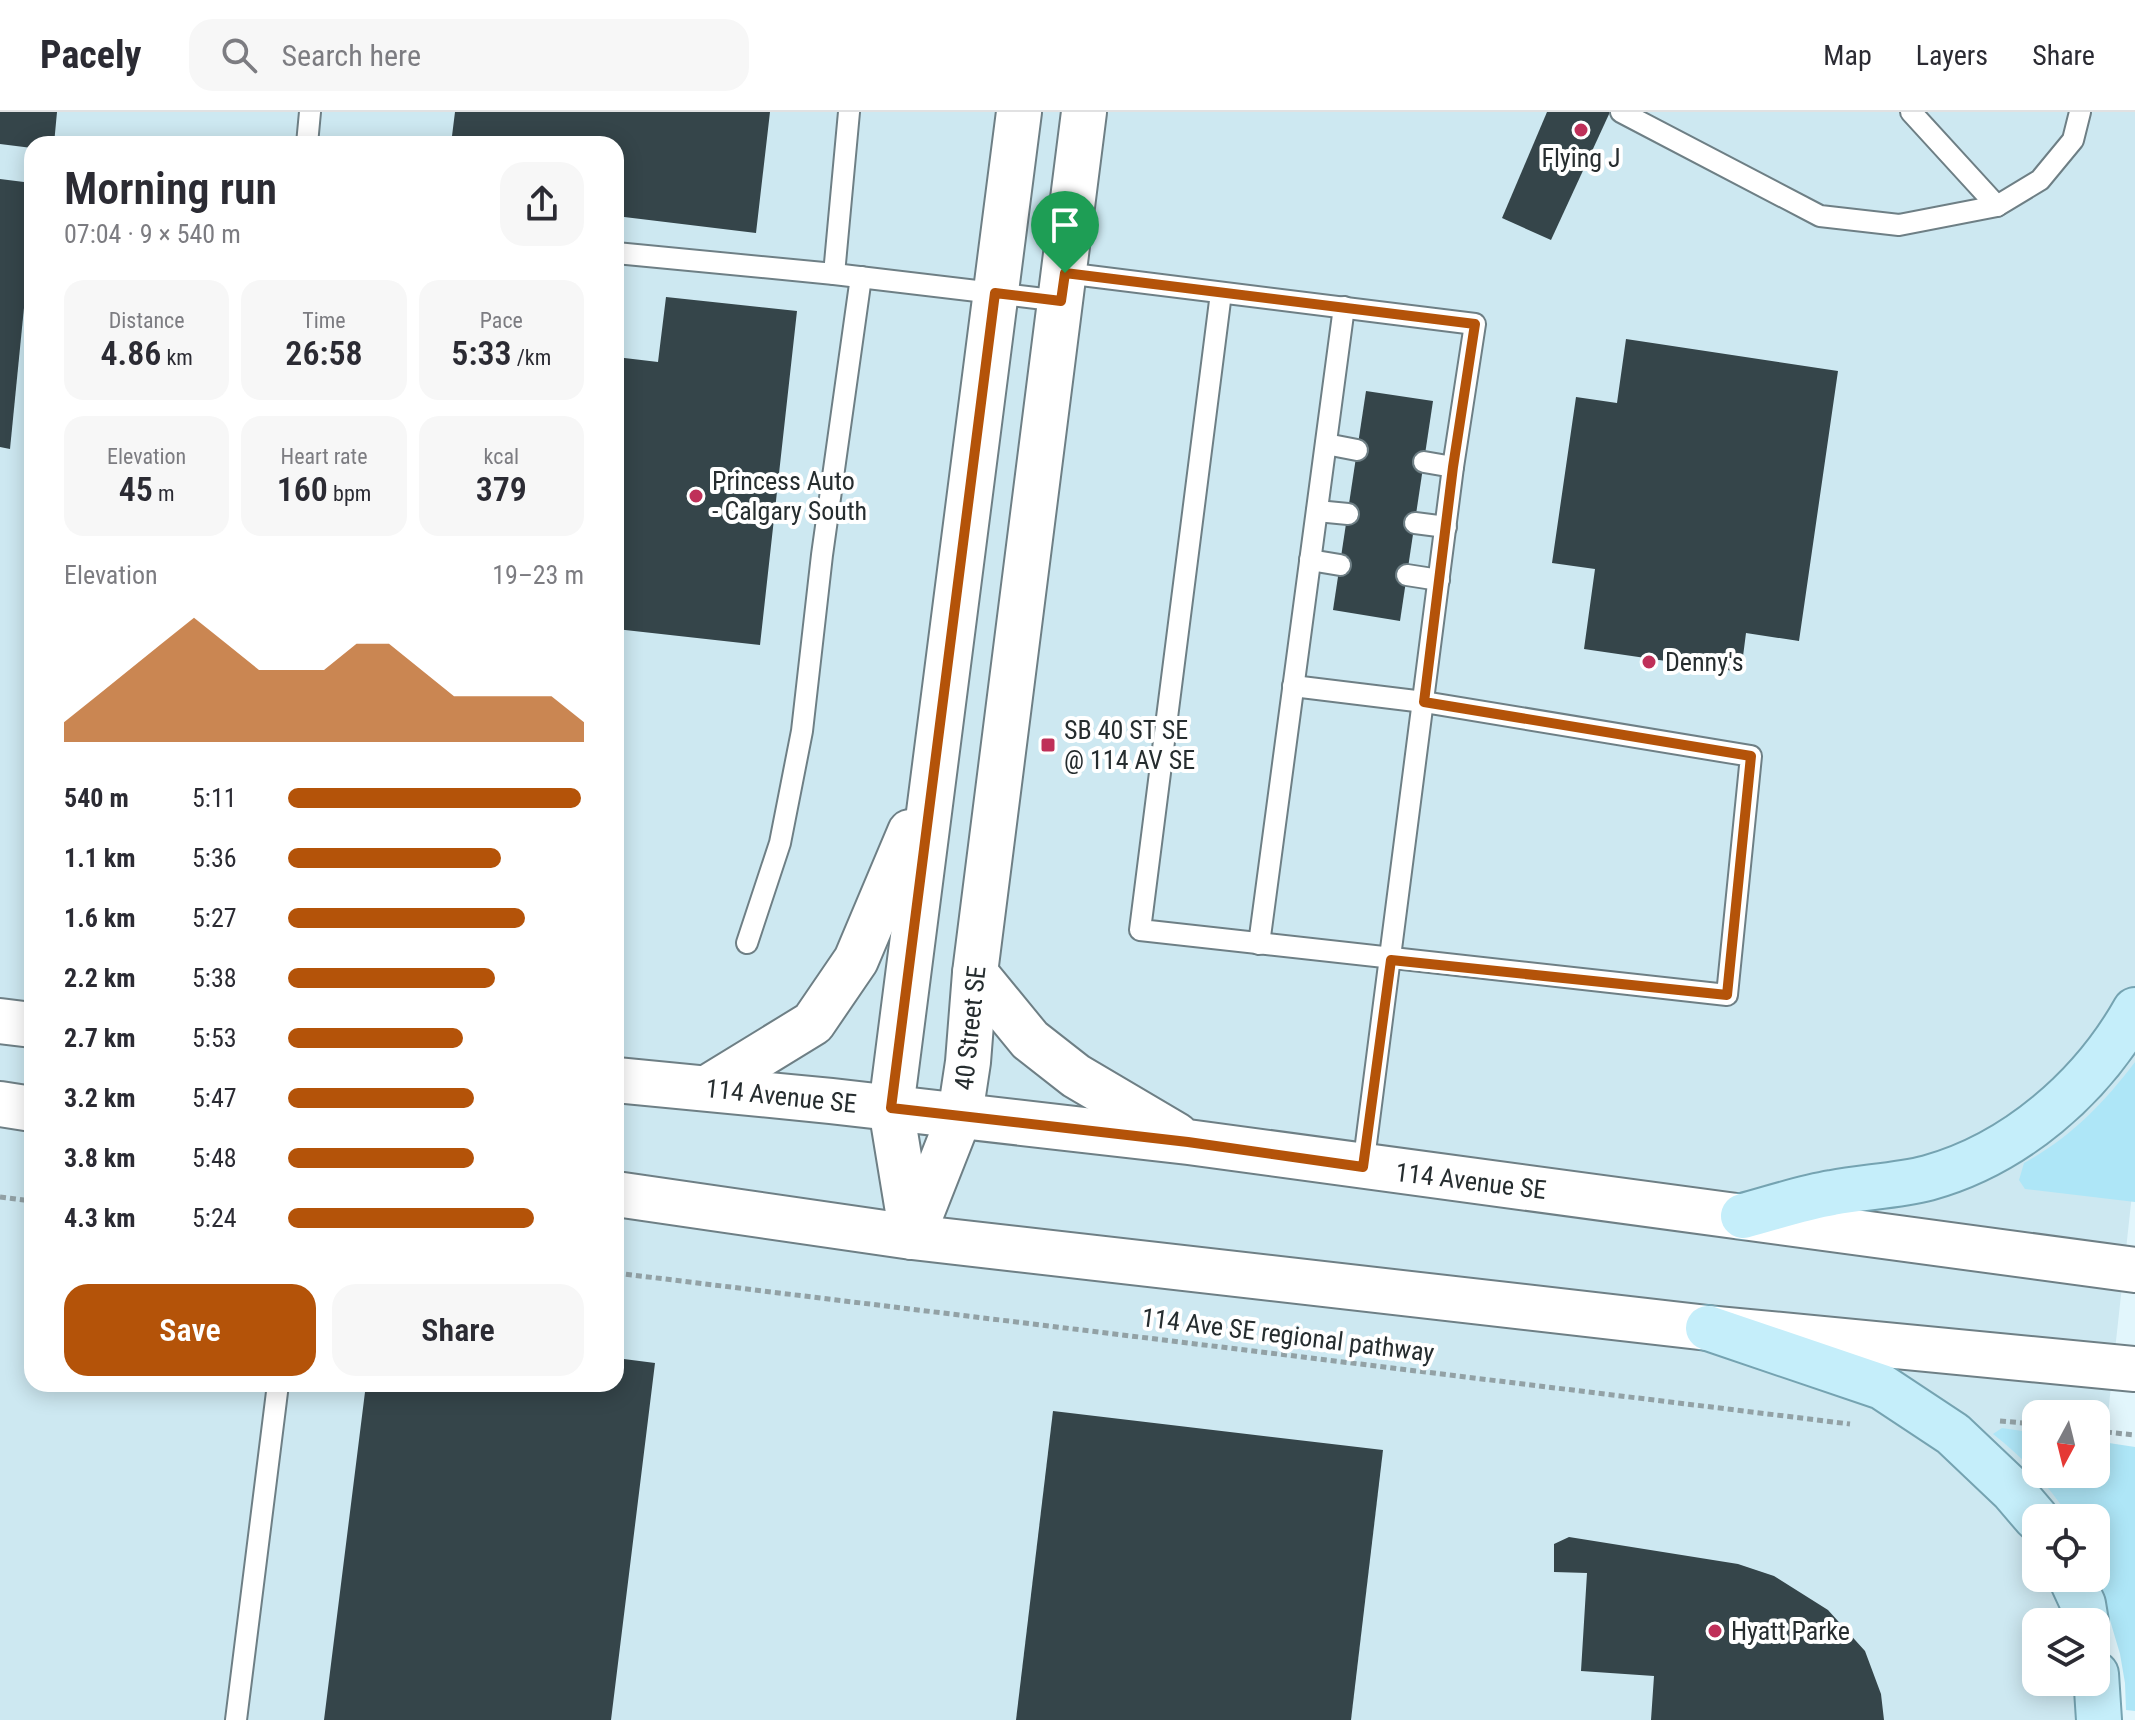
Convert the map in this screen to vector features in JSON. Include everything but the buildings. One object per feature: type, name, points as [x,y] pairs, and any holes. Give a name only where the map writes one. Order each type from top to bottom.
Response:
[{"type":"main road","points":[[912,1237],[891,1108],[1019,112]]},
{"type":"main road","name":"40 Street SE","points":[[912,1237],[960,1115],[975,973],[1084,112]]},
{"type":"main road","points":[[707,1088],[813,1023],[856,960],[931,782]]},
{"type":"main road","points":[[975,973],[1030,1040],[1076,1076],[1188,1142]]},
{"type":"main road","points":[[1743,1216],[1828,1193],[1927,1178],[1991,1154],[2047,1114],[2093,1073],[2135,1010]]},
{"type":"main road","points":[[0,1021],[24,1024]]},
{"type":"main road","name":"114 Avenue SE","points":[[624,1081],[1188,1142],[2135,1270]]},
{"type":"main road","points":[[0,1104],[24,1108]]},
{"type":"main road","points":[[624,1195],[912,1237],[1708,1328],[2135,1369]]},
{"type":"main road","points":[[1708,1328],[1882,1387],[1953,1434],[2024,1504]]},
{"type":"main road","points":[[2097,1696],[2099,1720]]},
{"type":"lane","points":[[308,136],[310,112]]},
{"type":"lane","points":[[834,274],[849,112]]},
{"type":"lane","points":[[1621,112],[1820,216],[1899,225],[1997,206],[2040,180],[2073,140],[2080,112]]},
{"type":"lane","points":[[1911,112],[1997,206]]},
{"type":"lane","points":[[624,254],[995,293],[1063,287],[1221,293],[1475,324],[1453,467],[1363,1167]]},
{"type":"lane","points":[[747,943],[780,843],[802,731],[822,555],[861,277]]},
{"type":"lane","points":[[1221,293],[1140,930],[1727,995],[1751,756],[1424,702],[1293,686]]},
{"type":"lane","points":[[1259,944],[1344,307]]},
{"type":"lane","points":[[1326,444],[1357,450]]},
{"type":"lane","points":[[1424,462],[1453,467]]},
{"type":"lane","points":[[1317,511],[1348,514]]},
{"type":"lane","points":[[1415,523],[1446,527]]},
{"type":"lane","points":[[1310,560],[1340,565]]},
{"type":"lane","points":[[1407,575],[1439,580]]},
{"type":"lane","points":[[236,1720],[277,1392]]},
{"type":"path","points":[[0,1197],[24,1200]]},
{"type":"path","name":"114 Ave SE regional pathway","points":[[624,1274],[1860,1425]]},
{"type":"path","points":[[2110,1432],[2135,1435]]},
{"type":"shaded area","points":[[0,112],[2135,112],[2135,1167],[2110,1400],[2022,1400],[2022,1488],[2100,1488],[2098,1504],[2022,1504],[2022,1592],[2088,1592],[2087,1608],[2022,1608],[2022,1696],[2078,1696],[2075,1720],[0,1720]]},
{"type":"shaded area","points":[[2135,1062],[2135,1202],[2025,1189],[2019,1180],[2024,1163],[2085,1118]]},
{"type":"shaded area","points":[[2002,1428],[2022,1431],[2022,1459],[2015,1452],[1993,1434]]},
{"type":"shaded area","points":[[2110,1443],[2135,1447],[2135,1711],[2126,1710],[2120,1654],[2110,1620],[2110,1608],[2106,1608],[2102,1592],[2110,1592],[2110,1504],[2060,1504],[2047,1488],[2110,1488]]},
{"type":"place","name":"Flying J","points":[[1581,130]]},
{"type":"place","name":"Princess Auto - Calgary South","points":[[696,496]]},
{"type":"place","name":"Denny's","points":[[1649,662]]},
{"type":"place","name":"SB 40 ST SE @ 114 AV SE","points":[[1048,745]]},
{"type":"place","name":"Hyatt Parke","points":[[1715,1631]]},
{"type":"route","points":[[1065,273],[1475,324],[1453,467],[1424,702],[1751,756],[1727,995],[1391,960],[1363,1167],[1188,1142],[891,1108],[995,293],[1061,301],[1065,273]]}]
